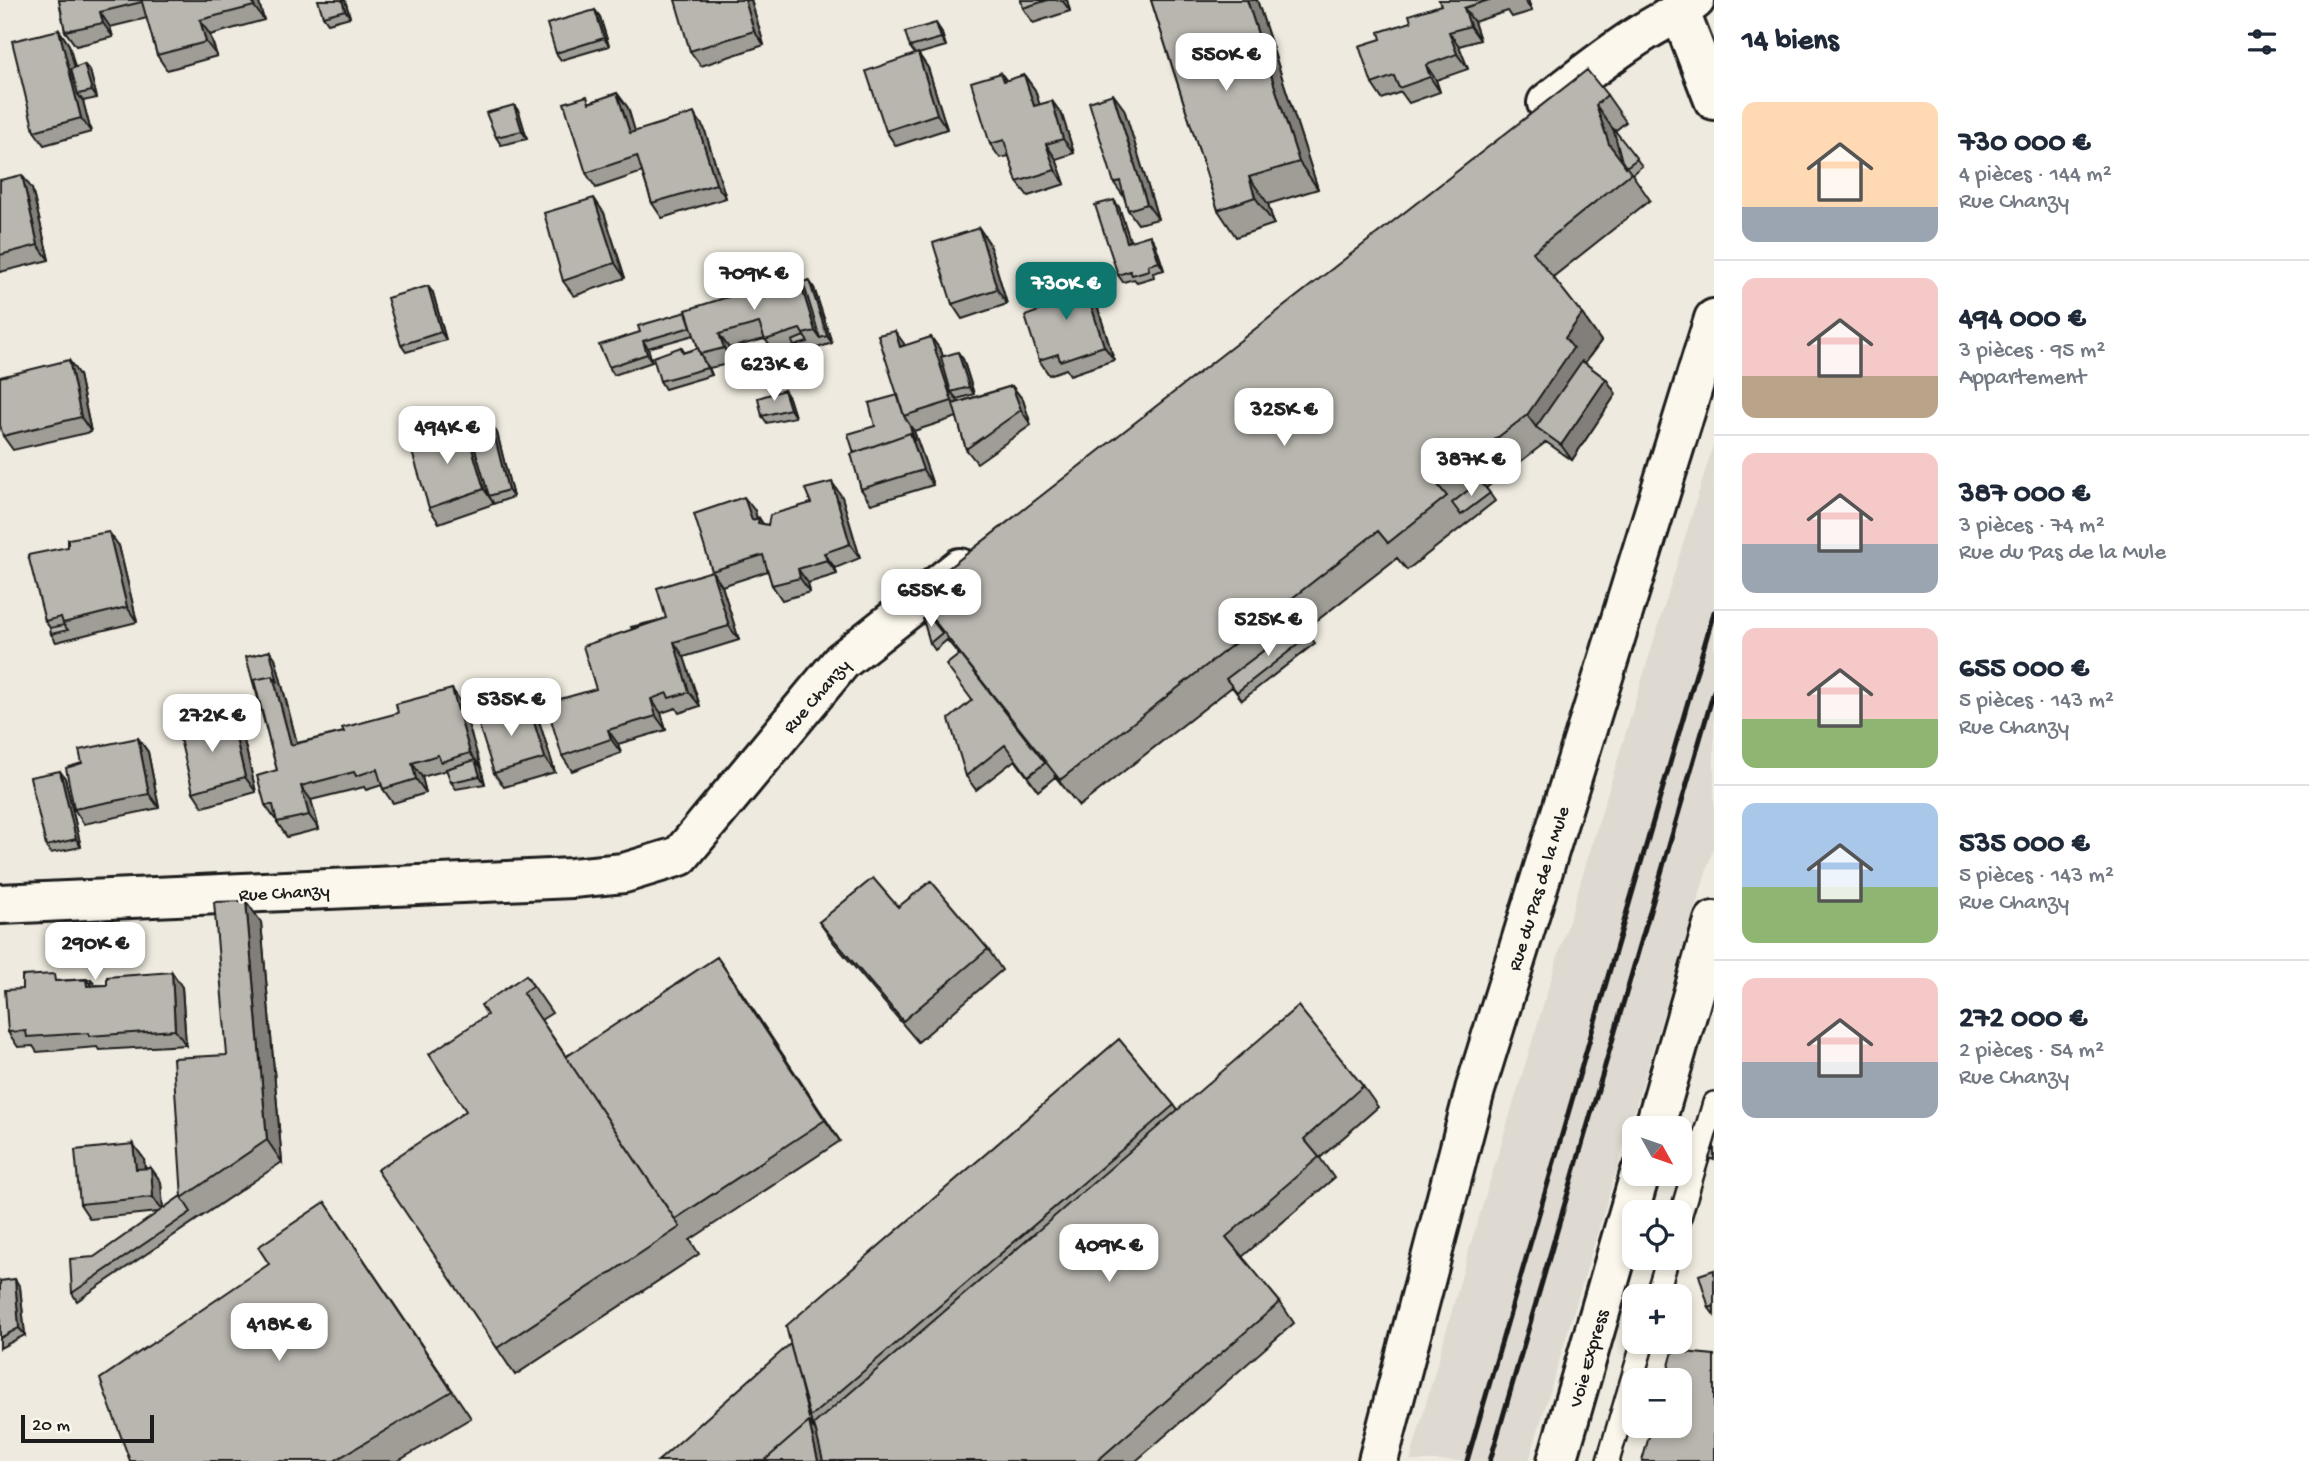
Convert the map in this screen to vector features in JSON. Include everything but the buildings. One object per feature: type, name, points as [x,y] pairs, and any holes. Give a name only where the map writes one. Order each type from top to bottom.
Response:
[{"type":"street","points":[[1519,125],[1595,65],[1687,6],[1714,100]]},
{"type":"street","name":"Rue du Pas de la Mule","points":[[1378,1461],[1475,1090],[1714,319]]},
{"type":"street","name":"Rue Chanzy","points":[[0,904],[572,878],[624,873],[680,856],[842,661],[986,547]]},
{"type":"street","points":[[1658,1116],[1714,921]]},
{"type":"street","name":"Voie Express","points":[[1557,1461],[1637,1186]]},
{"type":"lane","points":[[1685,1200],[1714,1103]]},
{"type":"lane","points":[[1608,1461],[1639,1354]]},
{"type":"shaded area","points":[[1714,442],[1714,846],[1633,1116],[1622,1116],[1622,1152],[1529,1461],[1410,1461],[1468,1253]]},
{"type":"railway","points":[[1467,1461],[1714,612]]},
{"type":"railway","points":[[1490,1461],[1714,691]]}]
